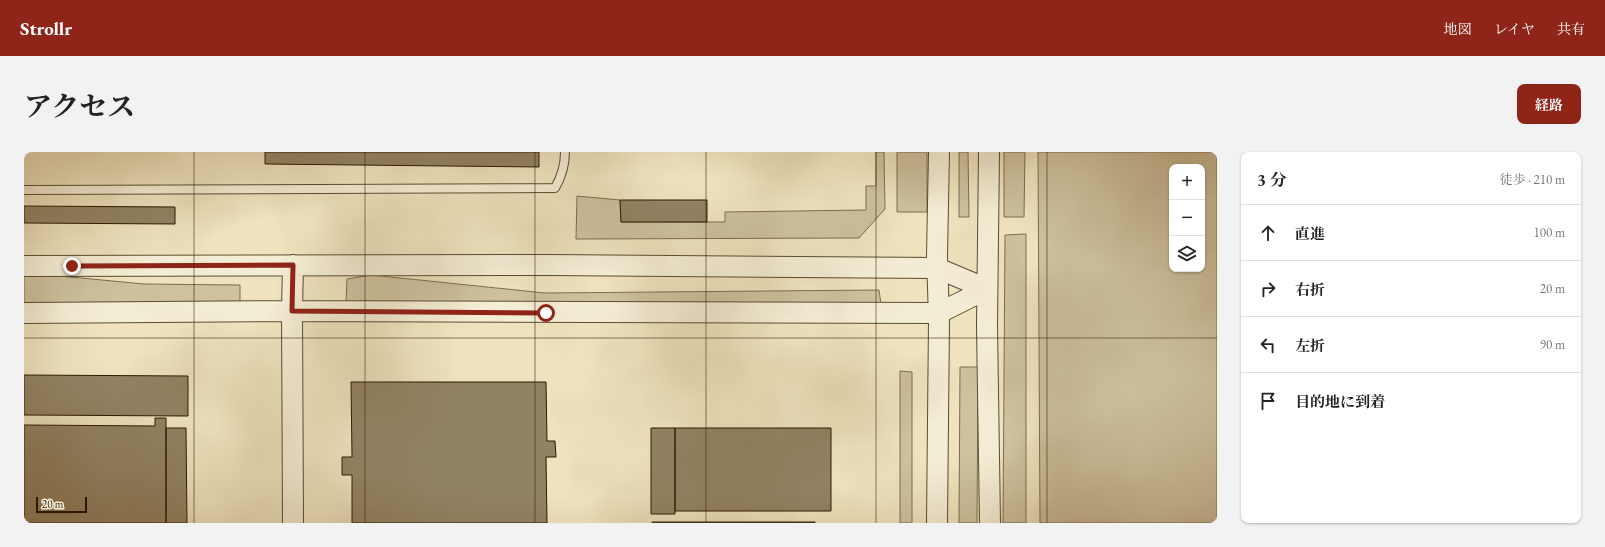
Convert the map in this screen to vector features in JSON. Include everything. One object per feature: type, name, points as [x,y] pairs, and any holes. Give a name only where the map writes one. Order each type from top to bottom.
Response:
[{"type":"street","points":[[938,523],[939,313],[937,268],[939,152]]},
{"type":"street","points":[[989,152],[987,289],[990,523]]},
{"type":"street","points":[[293,265],[293,523]]},
{"type":"street","points":[[24,266],[293,265],[937,268],[987,289]]},
{"type":"street","points":[[24,313],[292,311],[939,313],[987,289]]},
{"type":"lane","points":[[24,190],[555,188],[562,177],[565,165],[564,152]]},
{"type":"shaded area","points":[[876,152],[884,152],[885,209],[859,238],[576,239],[577,196],[620,200],[621,222],[725,222],[725,212],[866,210],[866,186],[876,186]]},
{"type":"shaded area","points":[[897,152],[927,152],[927,212],[897,212]]},
{"type":"shaded area","points":[[959,152],[968,152],[969,217],[959,217]]},
{"type":"shaded area","points":[[1004,152],[1025,152],[1024,217],[1004,217]]},
{"type":"shaded area","points":[[1038,152],[1217,152],[1217,523],[1040,523]]},
{"type":"shaded area","points":[[1026,234],[1026,523],[1003,523],[1005,235]]},
{"type":"shaded area","points":[[371,275],[545,293],[879,290],[881,304],[346,303],[347,279]]},
{"type":"shaded area","points":[[24,276],[60,276],[144,284],[240,285],[240,305],[24,305]]},
{"type":"shaded area","points":[[960,367],[978,367],[977,523],[959,523]]},
{"type":"shaded area","points":[[900,371],[912,372],[912,523],[900,523]]},
{"type":"building","points":[[265,152],[539,152],[539,167],[265,164]]},
{"type":"building","points":[[620,200],[707,200],[707,222],[621,222]]},
{"type":"building","points":[[24,206],[175,207],[175,224],[24,223]]},
{"type":"building","points":[[24,375],[188,376],[188,416],[24,415]]},
{"type":"building","points":[[351,382],[546,382],[547,441],[555,441],[556,457],[546,457],[547,523],[352,523],[352,475],[342,475],[342,457],[352,457]]},
{"type":"building","points":[[155,418],[166,418],[166,523],[24,523],[24,425],[155,426]]},
{"type":"building","points":[[166,428],[186,428],[187,523],[166,523]]},
{"type":"building","points":[[651,428],[675,428],[675,514],[651,514]]},
{"type":"building","points":[[675,428],[831,428],[831,511],[675,511]]},
{"type":"building","points":[[815,522],[815,523],[652,523]]},
{"type":"route","points":[[72,266],[293,265],[292,311],[546,313]]}]
